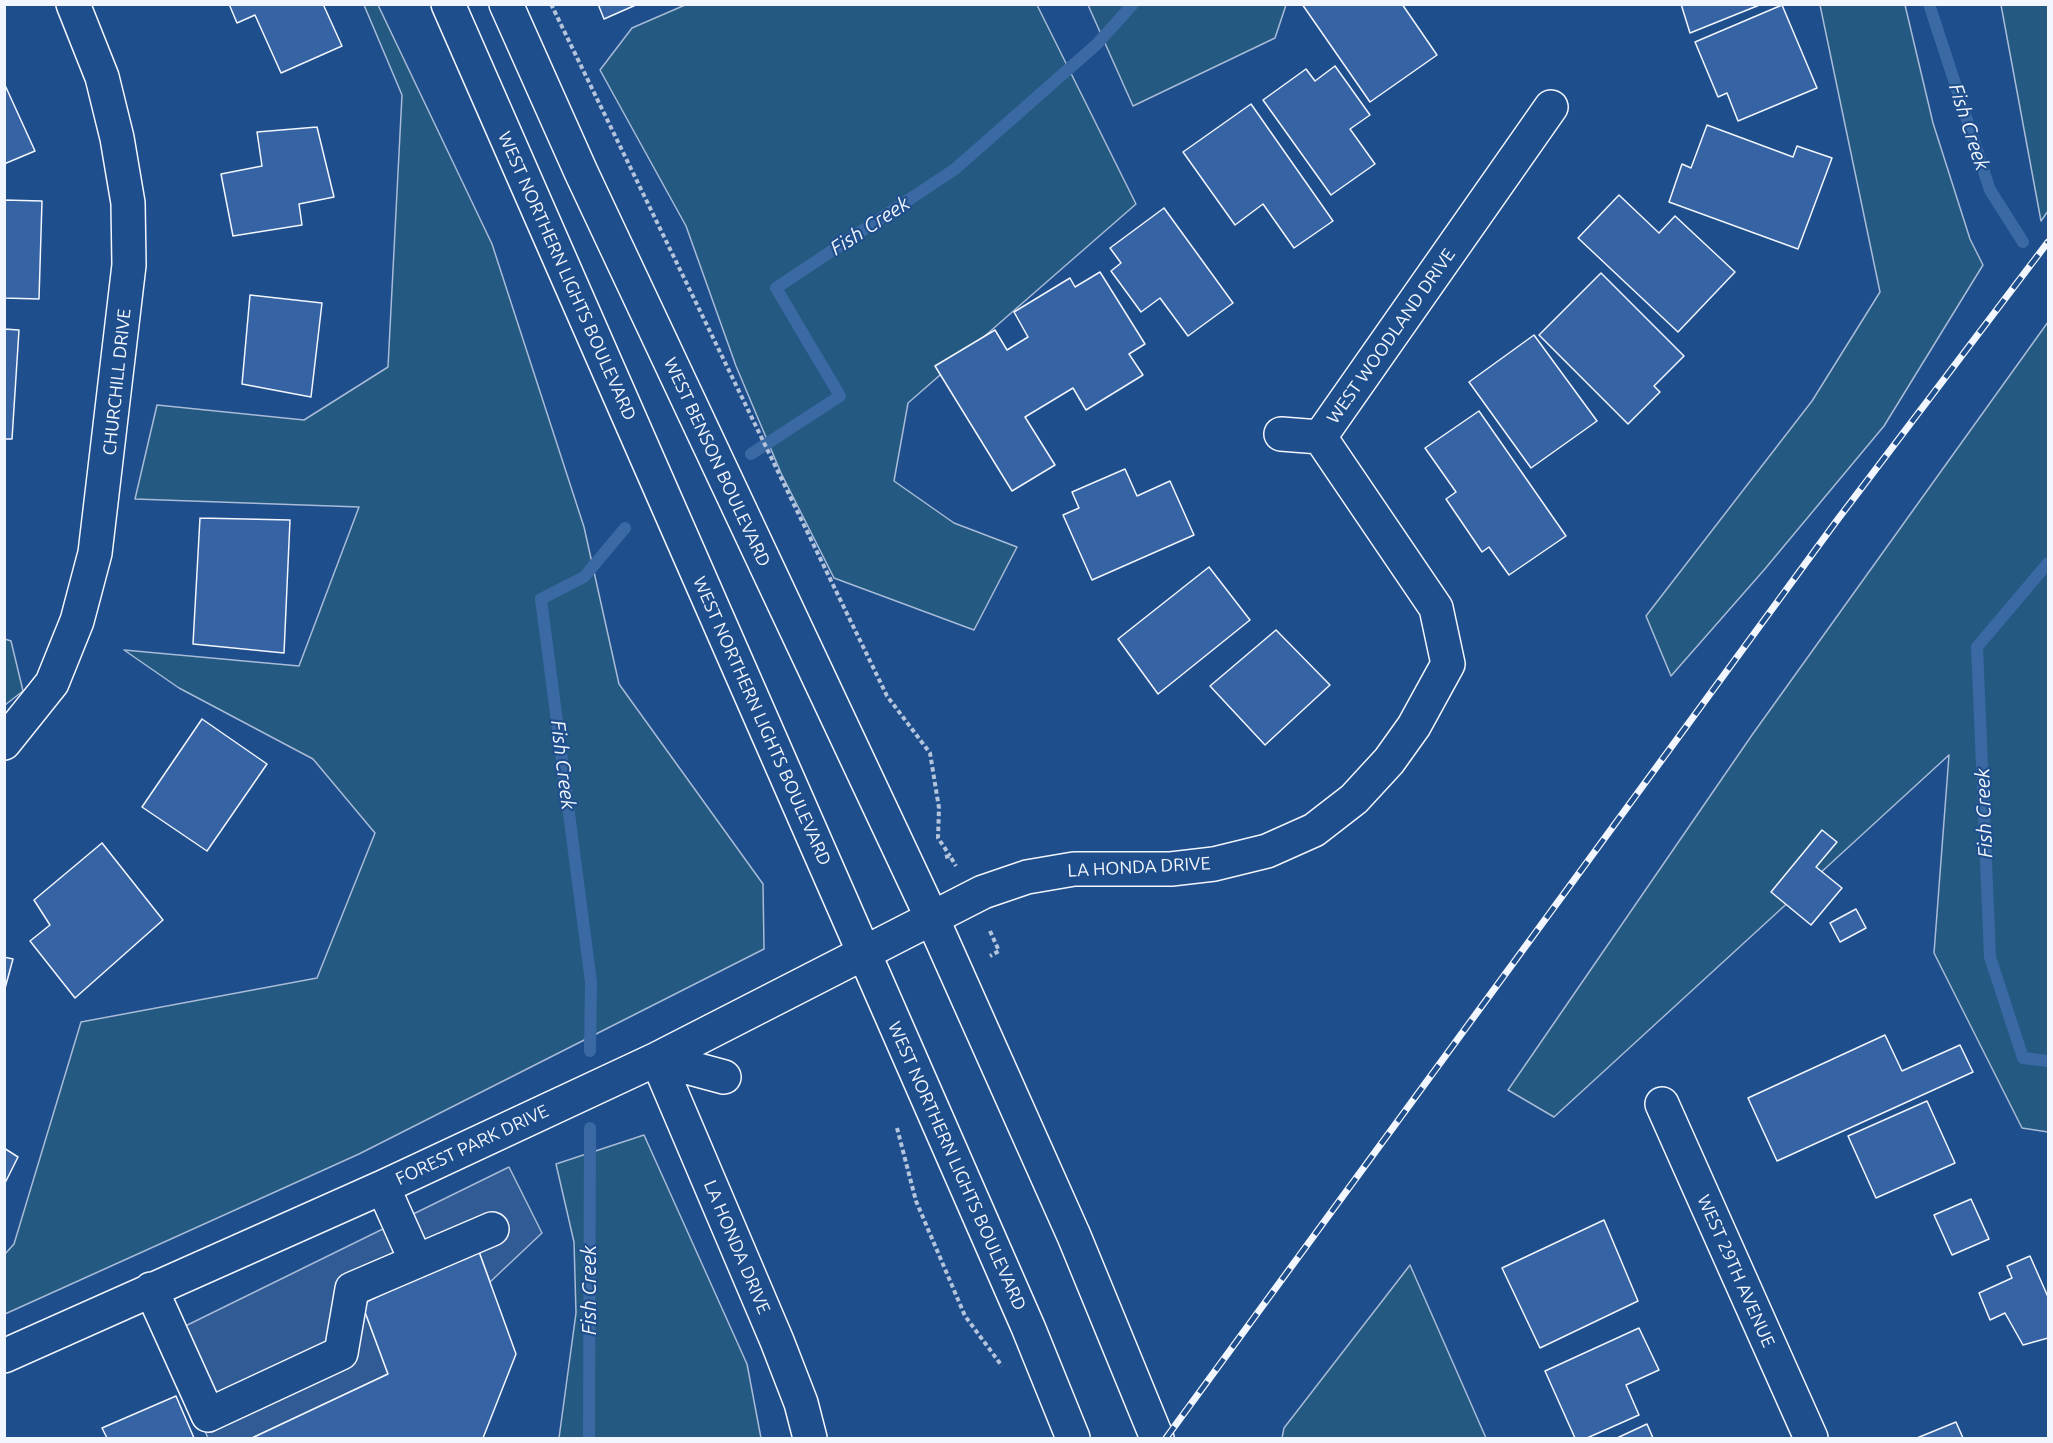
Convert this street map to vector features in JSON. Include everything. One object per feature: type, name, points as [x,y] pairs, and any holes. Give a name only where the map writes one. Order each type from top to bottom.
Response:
[{"type":"street","name":"CHURCHILL DRIVE","points":[[4,743],[52,682],[77,621],[92,564],[108,459],[129,265],[129,203],[117,138],[102,77],[73,4]]},
{"type":"street","name":"WEST NORTHERN LIGHTS BOULEVARD","points":[[448,4],[1028,1327],[1073,1438]]},
{"type":"street","name":"WEST BENSON BOULEVARD","points":[[506,4],[581,172],[932,918]]},
{"type":"street","name":"WEST WOODLAND DRIVE","points":[[1449,664],[1437,608],[1320,437],[1551,107]]},
{"type":"street","points":[[1281,434],[1320,437]]},
{"type":"street","name":"LA HONDA DRIVE","points":[[932,918],[983,892],[1027,877],[1074,869],[1172,869],[1214,864],[1267,851],[1314,830],[1354,799],[1389,761],[1414,726],[1449,664]]},
{"type":"street","name":"FOREST PARK DRIVE","points":[[4,1356],[383,1187],[657,1059],[932,918]]},
{"type":"street","points":[[932,918],[1074,1236],[1157,1438]]},
{"type":"street","name":"LA HONDA DRIVE","points":[[657,1059],[777,1341],[801,1403],[810,1438]]},
{"type":"street","points":[[657,1059],[724,1077]]},
{"type":"street","name":"WEST 29TH AVENUE","points":[[1662,1104],[1811,1438]]},
{"type":"street","points":[[383,1187],[416,1262]]},
{"type":"street","points":[[151,1289],[208,1414],[341,1353],[352,1290],[492,1229]]},
{"type":"path","points":[[551,4],[887,696],[930,753],[939,808],[938,838],[950,856]]},
{"type":"path","points":[[896,1124],[916,1201],[965,1316],[1005,1371]]},
{"type":"shaded area","points":[[364,5],[378,5],[492,244],[584,527],[619,684],[763,884],[764,949],[359,1154],[5,1314],[5,1254],[14,1244],[81,1022],[317,978],[375,833],[313,759],[179,688],[124,650],[299,666],[359,507],[135,499],[157,405],[304,420],[388,367],[402,95]]},
{"type":"shaded area","points":[[685,5],[1037,5],[1136,204],[908,403],[894,481],[954,523],[1017,547],[974,630],[834,578],[781,473],[736,366],[686,226],[600,70],[632,28]]},
{"type":"shaded area","points":[[1088,5],[1286,5],[1275,38],[1133,106]]},
{"type":"shaded area","points":[[1820,5],[1905,5],[1933,123],[1970,239],[1983,265],[1884,426],[1764,570],[1671,676],[1646,616],[1812,401],[1880,292]]},
{"type":"shaded area","points":[[2001,5],[2048,5],[2048,211],[2041,221]]},
{"type":"shaded area","points":[[2048,322],[2048,1132],[2022,1128],[1934,953],[1949,755],[1554,1117],[1508,1090],[1752,735]]},
{"type":"shaded area","points":[[5,639],[11,641],[23,691],[5,705]]},
{"type":"shaded area","points":[[644,1135],[747,1364],[761,1438],[559,1438],[576,1313],[574,1242],[556,1164]]},
{"type":"shaded area","points":[[509,1167],[542,1233],[490,1282],[478,1249],[362,1304],[388,1374],[252,1438],[208,1438],[163,1337]]},
{"type":"shaded area","points":[[1410,1265],[1486,1438],[1282,1438],[1284,1428]]},
{"type":"building","points":[[229,4],[323,4],[342,46],[281,73],[255,15],[237,23]]},
{"type":"building","points":[[598,4],[638,4],[604,19]]},
{"type":"building","points":[[1302,4],[1402,4],[1437,55],[1370,102]]},
{"type":"building","points":[[1681,4],[1762,4],[1690,33]]},
{"type":"building","points":[[1782,5],[1817,88],[1738,121],[1727,93],[1718,97],[1695,42]]},
{"type":"building","points":[[1335,66],[1370,115],[1350,129],[1375,164],[1331,195],[1263,100],[1306,69],[1315,81]]},
{"type":"building","points":[[4,83],[35,151],[4,164]]},
{"type":"building","points":[[1251,104],[1333,221],[1294,248],[1263,204],[1235,225],[1183,152]]},
{"type":"building","points":[[1707,125],[1793,157],[1797,146],[1832,158],[1798,249],[1669,202],[1682,164],[1691,168]]},
{"type":"building","points":[[317,127],[334,197],[299,204],[302,225],[233,236],[221,174],[262,166],[257,132]]},
{"type":"building","points":[[1619,195],[1659,233],[1675,216],[1735,272],[1678,332],[1578,238]]},
{"type":"building","points":[[4,200],[42,201],[39,299],[4,298]]},
{"type":"building","points":[[1164,208],[1233,303],[1188,336],[1160,298],[1141,312],[1111,271],[1121,263],[1110,248]]},
{"type":"building","points":[[1100,272],[1145,344],[1129,354],[1143,375],[1086,410],[1073,388],[1025,417],[1055,465],[1012,491],[935,366],[995,330],[1007,350],[1028,337],[1014,312],[1070,278],[1075,287]]},
{"type":"building","points":[[1601,273],[1684,356],[1654,386],[1660,392],[1628,424],[1539,335]]},
{"type":"building","points":[[250,295],[322,303],[311,397],[242,384]]},
{"type":"building","points":[[4,329],[19,330],[12,439],[4,439]]},
{"type":"building","points":[[1534,335],[1597,421],[1531,468],[1469,382]]},
{"type":"building","points":[[1479,411],[1566,536],[1509,575],[1489,547],[1482,552],[1446,499],[1456,492],[1425,448]]},
{"type":"building","points":[[1125,469],[1137,496],[1170,481],[1194,535],[1092,580],[1063,515],[1079,508],[1072,492]]},
{"type":"building","points":[[200,518],[290,520],[284,653],[193,644]]},
{"type":"building","points":[[1209,567],[1250,620],[1158,694],[1118,639]]},
{"type":"building","points":[[1276,630],[1330,685],[1265,745],[1210,686]]},
{"type":"building","points":[[202,719],[267,764],[207,851],[142,807]]},
{"type":"building","points":[[1822,830],[1837,842],[1816,867],[1842,888],[1811,925],[1771,892]]},
{"type":"building","points":[[102,843],[163,920],[75,998],[30,941],[50,925],[34,900]]},
{"type":"building","points":[[1856,909],[1866,928],[1840,942],[1830,923]]},
{"type":"building","points":[[4,957],[13,959],[4,992]]},
{"type":"building","points":[[1885,1035],[1902,1071],[1960,1045],[1973,1072],[1777,1161],[1748,1098]]},
{"type":"building","points":[[1927,1101],[1955,1163],[1876,1198],[1848,1136]]},
{"type":"building","points":[[4,1148],[18,1157],[4,1185]]},
{"type":"building","points":[[1971,1199],[1989,1239],[1952,1255],[1934,1215]]},
{"type":"building","points":[[1604,1220],[1638,1301],[1540,1348],[1502,1268]]},
{"type":"building","points":[[478,1249],[516,1354],[483,1438],[252,1438],[388,1374],[362,1304]]},
{"type":"building","points":[[2030,1256],[2048,1297],[2048,1338],[2023,1345],[2005,1313],[1990,1320],[1979,1293],[2012,1278],[2007,1266]]},
{"type":"building","points":[[1639,1328],[1659,1370],[1626,1385],[1639,1415],[1587,1438],[1575,1438],[1545,1371]]},
{"type":"building","points":[[176,1396],[194,1438],[107,1438],[102,1428]]},
{"type":"building","points":[[1956,1422],[1963,1438],[1917,1438]]},
{"type":"building","points":[[1647,1424],[1653,1438],[1617,1438]]},
{"type":"waterway","name":"Fish Creek","points":[[751,454],[840,396],[776,288],[955,169],[1097,44],[1133,4]]},
{"type":"waterway","name":"Fish Creek","points":[[1929,4],[1990,190],[2023,242]]},
{"type":"waterway","name":"Fish Creek","points":[[590,1051],[591,982],[541,599],[584,577],[625,528]]},
{"type":"waterway","name":"Fish Creek","points":[[2048,563],[1977,647],[1990,957],[2023,1058],[2048,1061]]},
{"type":"waterway","name":"Fish Creek","points":[[589,1438],[590,1128]]},
{"type":"railway","points":[[1166,1438],[1835,523],[2048,242]]}]
